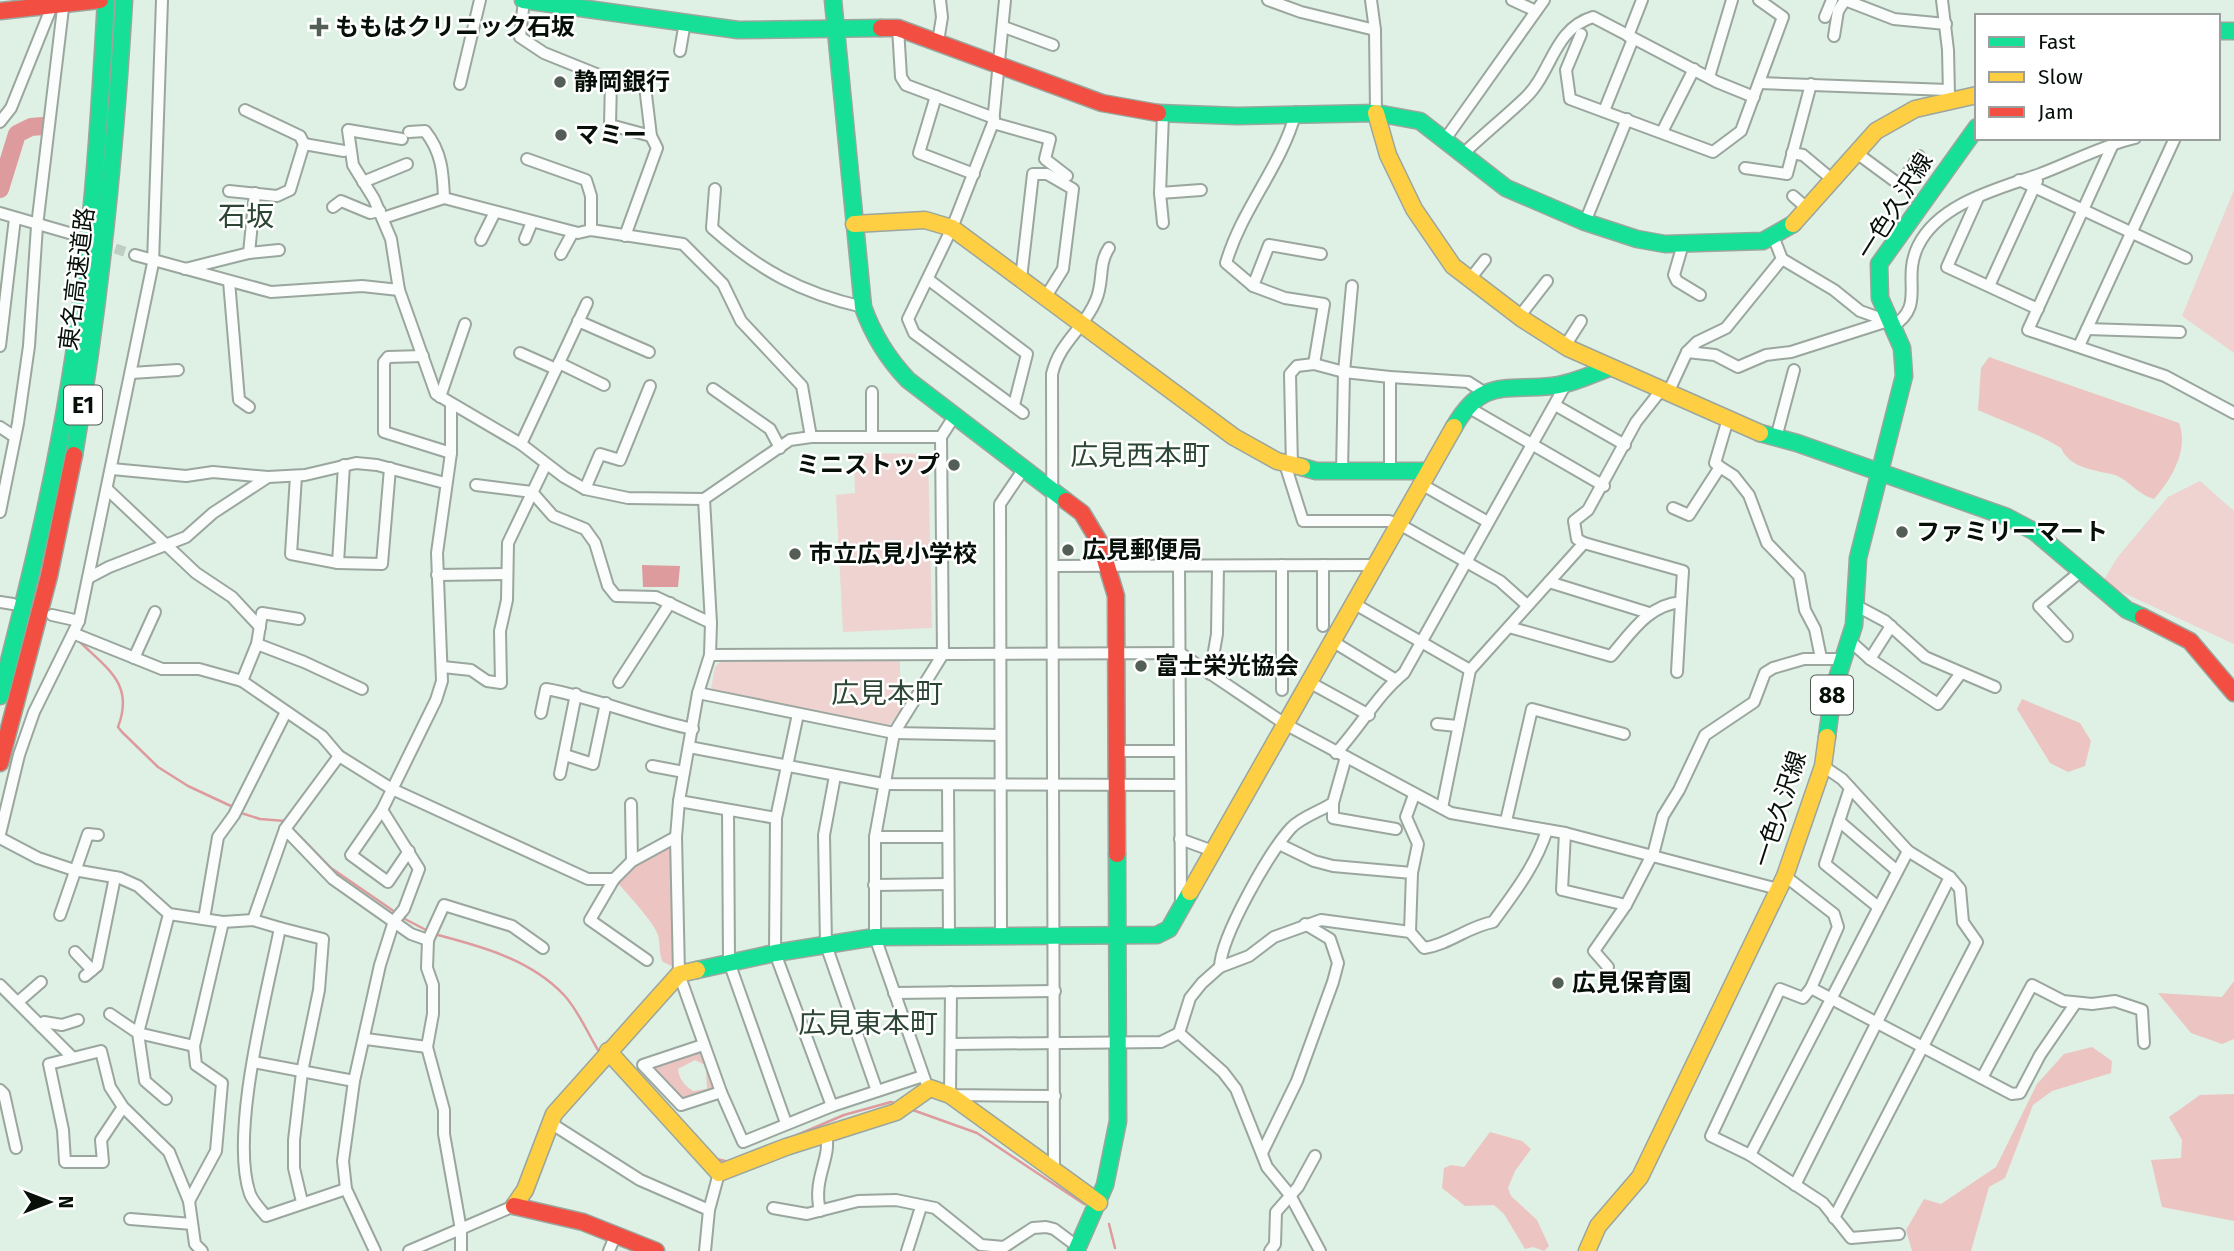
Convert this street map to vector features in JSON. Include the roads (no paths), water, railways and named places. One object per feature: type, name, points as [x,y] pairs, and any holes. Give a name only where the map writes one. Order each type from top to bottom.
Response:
[{"type":"main road","points":[[0,11],[100,0],[102,40]]},
{"type":"main road","points":[[102,40],[106,0]]},
{"type":"main road","name":"東名高速道路","points":[[0,763],[36,634],[82,408],[107,238],[124,0]]},
{"type":"main road","points":[[524,0],[617,6],[685,22],[738,30],[898,28],[1102,103],[1163,114],[1376,113],[1420,121],[1446,138],[1506,188],[1585,222],[1637,239],[1683,244],[1743,243],[1773,236],[1790,228],[1809,210],[1876,131],[1914,109],[1949,96],[1975,95]]},
{"type":"main road","points":[[833,0],[863,307],[872,331],[893,365],[1082,513],[1096,531],[1112,566],[1116,596],[1117,653],[1118,1043],[1115,1142],[1099,1203],[1077,1249]]},
{"type":"main road","name":"東名高速道路","points":[[0,696],[21,618],[61,431],[79,315],[102,97],[102,40]]},
{"type":"main road","points":[[1376,113],[1388,155],[1414,209],[1452,266],[1520,317],[1565,346],[1608,368],[1728,419],[2007,517],[2035,533],[2127,610],[2170,628],[2190,641],[2234,693]]},
{"type":"main road","name":"一色久沢線","points":[[1587,1251],[1598,1226],[1640,1177],[1781,882],[1823,766],[1833,691],[1849,640],[1856,569],[1904,376],[1903,351],[1875,282],[1879,264],[1975,130]]},
{"type":"main road","points":[[854,224],[925,220],[952,228],[1234,437],[1288,465],[1316,471],[1390,471],[1425,478]]},
{"type":"main road","points":[[656,1251],[583,1222],[514,1206],[525,1190],[549,1122],[608,1051],[679,974],[775,953],[875,937],[1157,935],[1169,929],[1466,406],[1482,391],[1567,382],[1608,368]]},
{"type":"main road","points":[[608,1051],[719,1173],[826,1134],[865,1129],[896,1112],[927,1082],[950,1095],[1099,1203]]},
{"type":"street","points":[[162,0],[153,263],[113,469],[79,621],[75,634],[34,712],[19,755],[0,836],[38,858],[74,870],[115,877],[138,886],[169,914],[223,922],[253,920],[323,939],[320,990],[302,1072],[293,1168],[302,1202]]},
{"type":"street","points":[[460,84],[480,0]]},
{"type":"street","points":[[524,0],[520,37],[544,53],[611,79],[645,78],[651,136],[657,148],[625,236]]},
{"type":"street","points":[[939,42],[942,17],[940,0]]},
{"type":"street","points":[[1004,0],[1004,27],[993,120],[952,228],[908,320],[909,327],[1023,413]]},
{"type":"street","points":[[1268,0],[1301,12],[1375,30]]},
{"type":"street","points":[[1371,0],[1375,30],[1376,113]]},
{"type":"street","points":[[1512,0],[1536,11]]},
{"type":"street","points":[[1446,138],[1544,0]]},
{"type":"street","points":[[1604,111],[1642,0]]},
{"type":"street","points":[[1709,78],[1718,64],[1725,41],[1732,17],[1732,0]]},
{"type":"street","points":[[1581,34],[1566,71],[1570,99],[1713,152],[1741,131],[1783,17],[1759,0]]},
{"type":"street","points":[[1825,17],[1832,0]]},
{"type":"street","points":[[1834,36],[1838,12],[1845,0],[1894,19],[1946,24]]},
{"type":"street","points":[[1759,83],[1811,84],[1949,96],[1946,24],[1942,0]]},
{"type":"street","points":[[0,122],[10,108],[60,3]]},
{"type":"street","points":[[0,512],[29,346],[37,226],[60,3]]},
{"type":"street","points":[[1464,153],[1505,113],[1526,97],[1559,42],[1581,21],[1593,18],[1709,78],[1754,97]]},
{"type":"street","points":[[680,51],[685,22]]},
{"type":"street","points":[[1004,27],[1053,45]]},
{"type":"street","points":[[898,28],[901,77],[906,85],[993,120],[1050,139],[1045,159],[1067,176]]},
{"type":"street","points":[[1662,132],[1678,111],[1695,69]]},
{"type":"street","points":[[611,79],[610,125],[651,136]]},
{"type":"street","points":[[1745,168],[1787,174],[1811,84]]},
{"type":"street","points":[[936,96],[919,153],[974,174]]},
{"type":"street","points":[[229,191],[277,196],[290,190],[304,144],[300,136],[245,110]]},
{"type":"street","points":[[1296,112],[1280,157],[1259,187],[1232,240],[1226,263],[1253,286],[1285,298],[1324,304],[1314,364]]},
{"type":"street","points":[[1163,114],[1160,192],[1163,223]]},
{"type":"street","points":[[1585,222],[1627,119]]},
{"type":"street","points":[[444,198],[443,163],[425,131],[405,136],[348,130],[353,164],[381,214],[391,239],[399,290],[436,394],[521,444],[585,489],[628,498],[704,499],[790,440],[811,437],[941,437]]},
{"type":"street","points":[[1687,352],[1715,355],[1738,367],[1766,355],[1791,352],[1906,318],[1912,309],[1913,259],[1919,244],[1950,211],[2019,180],[2124,140]]},
{"type":"street","points":[[2079,346],[2174,140]]},
{"type":"street","points":[[2114,142],[2028,330],[2165,376],[2234,413]]},
{"type":"street","points":[[304,144],[344,150]]},
{"type":"street","points":[[1793,153],[1803,155],[1834,181]]},
{"type":"street","points":[[1858,154],[1900,185],[1919,156]]},
{"type":"street","points":[[527,159],[586,180],[591,196],[592,230]]},
{"type":"street","points":[[363,182],[407,164]]},
{"type":"street","points":[[1021,279],[1033,174],[1047,174],[1073,189],[1063,269],[1045,298]]},
{"type":"street","points":[[1989,286],[2035,188],[2038,175]]},
{"type":"street","points":[[2019,180],[2186,258]]},
{"type":"street","points":[[715,189],[712,228],[743,255],[764,270],[806,290],[863,307]]},
{"type":"street","points":[[1160,192],[1201,190]]},
{"type":"street","points":[[249,253],[255,193]]},
{"type":"street","points":[[1793,196],[1809,210]]},
{"type":"street","points":[[333,207],[341,201],[370,213],[381,214],[444,198],[573,232],[592,230],[683,244],[723,284],[741,321],[802,386],[811,437]]},
{"type":"street","points":[[1978,198],[1947,267],[2038,309]]},
{"type":"street","points":[[481,240],[495,212]]},
{"type":"street","points":[[0,213],[37,226],[76,235]]},
{"type":"street","points":[[0,346],[2,297],[15,218]]},
{"type":"street","points":[[525,239],[532,222]]},
{"type":"street","points":[[561,254],[573,232]]},
{"type":"street","points":[[1773,236],[1782,259],[1834,290],[1860,312],[1890,324]]},
{"type":"street","points":[[1683,244],[1674,275],[1677,281],[1700,295]]},
{"type":"street","points":[[1253,286],[1269,245],[1321,254]]},
{"type":"street","points":[[1054,1171],[1052,374],[1057,354],[1096,302],[1103,256],[1109,248]]},
{"type":"street","points":[[182,269],[249,253],[279,250]]},
{"type":"street","points":[[135,256],[153,263],[271,292],[362,286],[399,290]]},
{"type":"street","points":[[1677,672],[1684,571],[1584,543],[1577,539],[1574,521],[1588,510],[1604,486],[1636,422],[1665,391],[1687,352],[1697,342],[1726,328],[1782,259]]},
{"type":"street","points":[[1470,279],[1485,260]]},
{"type":"street","points":[[929,280],[1027,354],[1014,405]]},
{"type":"street","points":[[229,281],[239,400],[249,407]]},
{"type":"street","points":[[1520,317],[1547,281]]},
{"type":"street","points":[[1342,471],[1343,372],[1352,286]]},
{"type":"street","points":[[521,444],[587,303]]},
{"type":"street","points":[[578,321],[649,352]]},
{"type":"street","points":[[1565,346],[1581,321]]},
{"type":"street","points":[[440,397],[465,324]]},
{"type":"street","points":[[2087,329],[2180,332]]},
{"type":"street","points":[[520,353],[604,385]]},
{"type":"street","points":[[423,356],[388,358],[384,362],[384,432],[451,453]]},
{"type":"street","points":[[1482,391],[1468,382],[1343,372],[1314,364],[1297,366],[1290,374],[1288,465],[1303,522],[1390,521],[1399,524],[1500,581],[1527,605]]},
{"type":"street","points":[[131,373],[178,370]]},
{"type":"street","points":[[1776,438],[1794,370]]},
{"type":"street","points":[[1390,377],[1390,471]]},
{"type":"street","points":[[1396,829],[1333,818],[1341,755],[1388,684],[1404,673],[1567,382]]},
{"type":"street","points":[[585,489],[600,454],[620,460],[650,386]]},
{"type":"street","points":[[713,389],[770,429],[780,448]]},
{"type":"street","points":[[872,392],[872,437]]},
{"type":"street","points":[[409,851],[388,882],[351,855],[382,810],[436,700],[443,667],[438,575],[445,483],[451,453],[451,405]]},
{"type":"street","points":[[1555,405],[1625,445]]},
{"type":"street","points":[[1466,406],[1604,486]]},
{"type":"street","points":[[704,499],[711,623],[710,655],[698,694],[679,802],[676,837],[679,974],[703,1045],[743,1142],[786,1123],[877,1091],[927,1082],[875,937],[874,837],[894,733],[943,654],[941,437],[955,415]]},
{"type":"street","points":[[1728,419],[1715,463],[1734,477],[1749,495],[1767,543],[1799,576],[1805,610],[1815,629],[1821,658]]},
{"type":"street","points":[[0,427],[15,437]]},
{"type":"street","points":[[443,667],[471,670],[487,681],[501,683],[500,631],[507,600],[508,543],[546,464]]},
{"type":"street","points":[[113,469],[186,476],[212,472],[268,477],[296,475],[344,465],[377,465],[445,483]]},
{"type":"street","points":[[338,563],[344,465]]},
{"type":"street","points":[[1001,936],[999,504],[1025,467]]},
{"type":"street","points":[[1673,508],[1689,516],[1720,467]]},
{"type":"street","points":[[296,475],[291,554],[338,563],[382,564],[390,468]]},
{"type":"street","points":[[88,578],[108,566],[167,547],[186,537],[213,513],[268,477]]},
{"type":"street","points":[[1425,478],[1488,522]]},
{"type":"street","points":[[476,485],[532,492],[553,516],[585,529],[596,543],[608,586],[616,596],[656,597],[711,623]]},
{"type":"street","points":[[108,490],[196,573],[232,597],[260,627]]},
{"type":"street","points":[[1442,808],[1470,670],[1584,543]]},
{"type":"street","points":[[1282,565],[1282,690]]},
{"type":"street","points":[[1323,565],[1323,626]]},
{"type":"street","points":[[1053,566],[1374,565]]},
{"type":"street","points":[[1179,566],[1181,909]]},
{"type":"street","points":[[1210,674],[1217,634],[1218,566]]},
{"type":"street","points":[[2067,636],[2039,606],[2081,571]]},
{"type":"street","points":[[438,575],[507,575]]},
{"type":"street","points":[[1549,582],[1649,613]]},
{"type":"street","points":[[0,601],[13,604]]},
{"type":"street","points":[[619,682],[670,603]]},
{"type":"street","points":[[1353,603],[1470,670]]},
{"type":"street","points":[[1509,627],[1611,656],[1649,613],[1667,604],[1681,603]]},
{"type":"street","points":[[1854,605],[1891,626],[1924,657],[1994,687]]},
{"type":"street","points":[[134,658],[155,612]]},
{"type":"street","points":[[242,681],[257,645],[262,613],[299,619]]},
{"type":"street","points":[[52,615],[79,621]]},
{"type":"street","points":[[1870,659],[1891,626]]},
{"type":"street","points":[[75,634],[162,669],[199,669],[242,681],[259,690],[285,714],[322,737],[339,756],[392,789],[573,873],[588,879],[614,879]]},
{"type":"street","points":[[1849,640],[1870,659],[1938,704],[1961,673]]},
{"type":"street","points":[[1332,641],[1396,680]]},
{"type":"street","points":[[257,645],[304,662],[362,690]]},
{"type":"street","points":[[710,655],[1180,653],[1285,724],[1451,813],[1565,833],[1652,855],[1781,882],[1834,914],[1838,927],[1804,998],[1780,989],[1711,1136],[1750,1155],[1823,1203],[1851,1238],[1899,1234]]},
{"type":"street","points":[[1608,967],[1594,951],[1626,905],[1652,855],[1663,816],[1679,790],[1705,735],[1755,702],[1765,673],[1804,659],[1843,659]]},
{"type":"street","points":[[1309,681],[1369,715]]},
{"type":"street","points":[[541,713],[546,689],[606,702],[646,719],[693,729]]},
{"type":"street","points":[[559,774],[576,694]]},
{"type":"street","points":[[698,694],[894,733],[1000,734]]},
{"type":"street","points":[[565,755],[593,764],[606,702]]},
{"type":"street","points":[[1506,821],[1532,709],[1624,734]]},
{"type":"street","points":[[204,919],[218,837],[234,815],[285,714]]},
{"type":"street","points":[[798,714],[789,767],[776,818],[775,953],[832,1106]]},
{"type":"street","points":[[1437,724],[1457,726]]},
{"type":"street","points":[[689,747],[883,784],[1180,785]]},
{"type":"street","points":[[1117,751],[1180,751]]},
{"type":"street","points":[[253,920],[288,825],[339,756]]},
{"type":"street","points":[[652,766],[684,772]]},
{"type":"street","points":[[1823,766],[1850,788],[1908,851],[1951,877],[1960,890],[1963,922],[1977,942],[1834,1218]]},
{"type":"street","points":[[835,776],[824,835],[826,945],[877,1091]]},
{"type":"street","points":[[948,786],[949,936]]},
{"type":"street","points":[[1850,788],[1825,864],[1877,906]]},
{"type":"street","points":[[1410,932],[1412,873],[1418,844],[1406,817],[1414,795]]},
{"type":"street","points":[[679,802],[776,818]]},
{"type":"street","points":[[1220,967],[1233,922],[1279,844],[1293,825],[1333,803]]},
{"type":"street","points":[[631,804],[632,861]]},
{"type":"street","points":[[375,1251],[346,1189],[343,1161],[354,1081],[366,1038],[380,965],[419,869],[382,810]]},
{"type":"street","points":[[728,810],[729,962],[786,1123]]},
{"type":"street","points":[[1839,821],[1896,870]]},
{"type":"street","points":[[288,825],[333,879],[398,917],[411,934],[428,940]]},
{"type":"street","points":[[951,1044],[1161,1042],[1179,1033],[1190,998],[1220,967],[1250,956],[1274,937],[1321,920],[1410,932],[1424,948],[1448,943],[1472,926],[1493,922],[1533,864],[1547,830]]},
{"type":"street","points":[[1565,833],[1562,890],[1626,905]]},
{"type":"street","points":[[60,915],[88,834],[97,835]]},
{"type":"street","points":[[647,960],[590,920],[614,879],[632,861],[676,837]]},
{"type":"street","points":[[874,837],[948,837]]},
{"type":"street","points":[[1180,839],[1213,851]]},
{"type":"street","points":[[1279,844],[1314,861],[1333,866],[1412,873]]},
{"type":"street","points":[[1750,1155],[1877,906],[1908,851]]},
{"type":"street","points":[[75,952],[89,973],[97,966],[115,877]]},
{"type":"street","points":[[1795,1185],[1951,877]]},
{"type":"street","points":[[874,885],[948,884]]},
{"type":"street","points":[[461,1251],[461,1230],[444,1134],[444,1110],[427,1047],[433,1014],[433,985],[427,968],[428,940],[444,905],[512,926],[543,948]]},
{"type":"street","points":[[166,1098],[145,1081],[138,1032],[169,914]]},
{"type":"street","points":[[189,1201],[216,1151],[222,1083],[196,1065],[194,1046],[223,922]]},
{"type":"street","points":[[1262,1153],[1297,1081],[1338,963],[1330,939],[1304,924]]},
{"type":"street","points":[[280,928],[253,1062],[244,1156],[250,1196],[266,1216],[346,1189]]},
{"type":"street","points":[[18,1002],[41,982]]},
{"type":"street","points":[[0,985],[72,1057]]},
{"type":"street","points":[[1982,1078],[2032,985],[2063,1001],[2075,1004],[2115,1001],[2142,1010],[2144,1043]]},
{"type":"street","points":[[1811,988],[2012,1094],[2020,1093],[2040,1055],[2075,1004]]},
{"type":"street","points":[[894,993],[1055,991]]},
{"type":"street","points":[[951,992],[950,1095],[1055,1096]]},
{"type":"street","points":[[110,1014],[138,1032],[194,1046]]},
{"type":"street","points":[[41,1026],[44,1022],[62,1025],[78,1020]]},
{"type":"street","points":[[1179,1033],[1223,1072],[1236,1089],[1244,1116],[1267,1167],[1290,1195],[1320,1251]]},
{"type":"street","points":[[366,1038],[427,1047]]},
{"type":"street","points":[[703,1045],[643,1065],[681,1105],[721,1092]]},
{"type":"street","points":[[123,1107],[101,1140],[103,1162],[65,1162],[63,1130],[48,1064],[101,1051],[110,1087],[123,1107],[169,1152],[189,1201],[195,1244],[202,1251]]},
{"type":"street","points":[[253,1062],[354,1081]]},
{"type":"street","points":[[0,1090],[4,1094],[16,1148]]},
{"type":"street","points":[[549,1122],[640,1180],[709,1210]]},
{"type":"street","points":[[820,1210],[817,1183],[828,1144],[826,1134]]},
{"type":"street","points":[[1270,1251],[1275,1244],[1276,1212],[1298,1187],[1315,1156]]},
{"type":"street","points":[[705,1251],[709,1210],[719,1173]]},
{"type":"street","points":[[773,1208],[807,1214],[871,1200],[896,1200],[934,1208],[981,1245],[1004,1247],[1032,1228],[1046,1227],[1054,1229],[1077,1249]]},
{"type":"street","points":[[410,1251],[514,1206]]},
{"type":"street","points":[[907,1251],[921,1207]]},
{"type":"street","points":[[130,1219],[192,1224]]},
{"type":"street","points":[[609,1251],[615,1234]]},
{"type":"waterway","points":[[0,189],[17,134],[31,127],[43,126]]},
{"type":"waterway","points":[[81,643],[109,670],[121,689],[123,700],[118,727],[122,732],[158,767],[188,786],[233,807]]},
{"type":"waterway","points":[[238,812],[260,819],[285,821]]},
{"type":"waterway","points":[[290,826],[331,868],[395,912]]},
{"type":"waterway","points":[[403,918],[428,931]]},
{"type":"waterway","points":[[434,934],[486,949],[536,972],[564,995],[598,1050],[601,1050]]},
{"type":"waterway","points":[[618,1050],[627,1060]]},
{"type":"waterway","points":[[648,1083],[700,1141]]},
{"type":"waterway","points":[[797,1135],[844,1115],[891,1102],[897,1104]]},
{"type":"waterway","points":[[910,1109],[977,1133],[1084,1204]]},
{"type":"waterway","points":[[716,1159],[730,1162]]},
{"type":"waterway","points":[[1109,1224],[1115,1248]]},
{"type":"tunnel","points":[[101,244],[135,255]]},
{"type":"place","name":"ももはクリニック石坂","points":[[319,27]]},
{"type":"place","name":"静岡銀行","points":[[560,82]]},
{"type":"place","name":"マミー","points":[[561,135]]},
{"type":"place","name":"ミニストップ","points":[[954,465]]},
{"type":"place","name":"ファミリーマート","points":[[1902,532]]},
{"type":"place","name":"広見郵便局","points":[[1068,550]]},
{"type":"place","name":"市立広見小学校","points":[[795,554]]},
{"type":"place","name":"富士栄光協会","points":[[1141,666]]},
{"type":"place","name":"広見保育園","points":[[1558,983]]},
{"type":"district","name":"石坂","points":[[246,216]]},
{"type":"district","name":"広見西本町","points":[[1140,455]]},
{"type":"district","name":"広見本町","points":[[887,693]]},
{"type":"district","name":"広見東本町","points":[[868,1023]]}]
